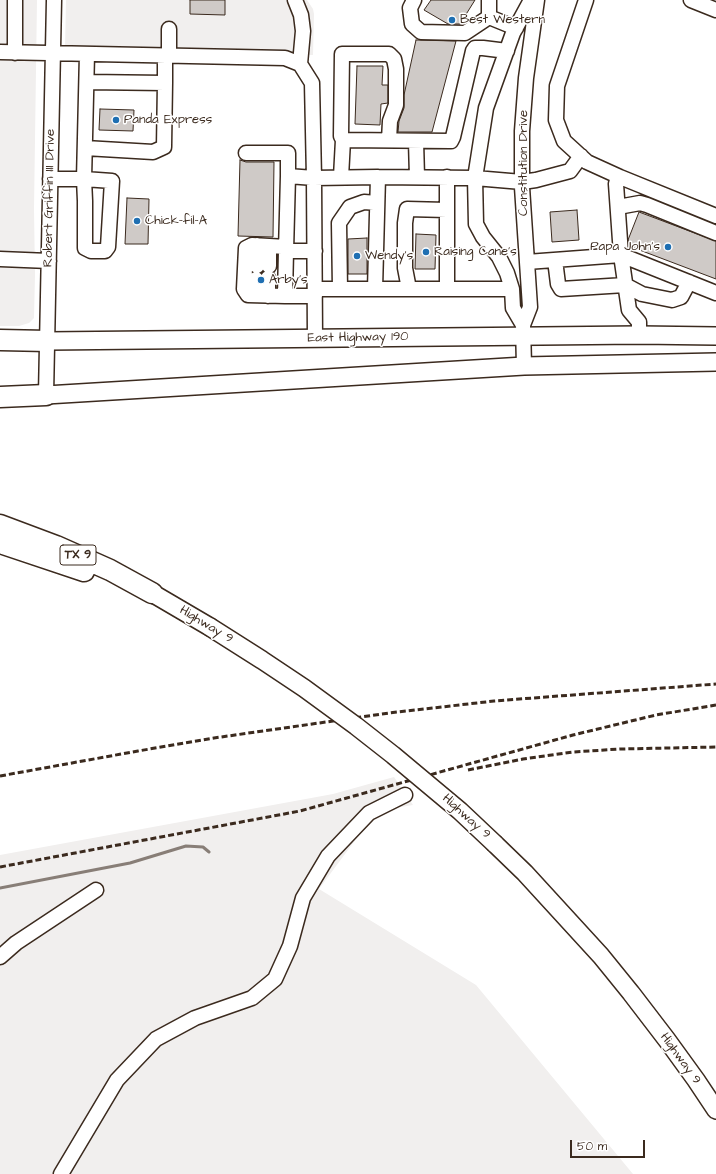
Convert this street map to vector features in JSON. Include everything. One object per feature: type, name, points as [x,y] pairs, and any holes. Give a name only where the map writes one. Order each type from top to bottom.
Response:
[{"type":"highway","name":"East Highway 190","points":[[0,340],[48,341]]},
{"type":"highway","points":[[0,398],[46,395]]},
{"type":"highway","name":"Highway 9","points":[[0,525],[56,546],[103,567],[152,593]]},
{"type":"highway","name":"Highway 9","points":[[0,543],[152,593]]},
{"type":"main road","name":"East Highway 190","points":[[48,341],[315,339],[524,330],[639,335],[716,336]]},
{"type":"main road","points":[[46,395],[524,366],[708,362],[716,356]]},
{"type":"main road","name":"Highway 9","points":[[152,593],[210,627],[280,672],[356,726],[460,811],[496,844],[606,962],[667,1040],[716,1110]]},
{"type":"street","points":[[15,0],[15,52]]},
{"type":"street","name":"Robert Griffin III Drive","points":[[46,395],[54,0]]},
{"type":"street","points":[[295,0],[301,15],[303,31],[300,64]]},
{"type":"street","points":[[414,0],[410,8],[412,24],[422,32],[465,32],[489,17]]},
{"type":"street","points":[[488,0],[489,17]]},
{"type":"street","points":[[524,330],[513,308],[512,289],[507,273],[499,257],[483,237],[476,224],[475,178],[486,108],[506,51],[531,0]]},
{"type":"street","name":"Constitution Drive","points":[[524,366],[524,330],[530,307],[522,182],[522,123],[526,78],[537,0]]},
{"type":"street","points":[[586,0],[557,86],[556,120],[564,141],[587,162],[716,216]]},
{"type":"street","points":[[691,0],[716,10]]},
{"type":"street","points":[[489,17],[516,28]]},
{"type":"street","points":[[85,148],[153,152],[164,147],[165,83],[169,29]]},
{"type":"street","points":[[343,140],[451,141],[453,138],[473,51],[475,48],[483,48],[506,51]]},
{"type":"street","points":[[0,52],[285,58],[300,64],[312,83],[315,339]]},
{"type":"street","points":[[50,179],[84,179],[112,180],[108,247],[104,251],[91,251],[85,248],[84,179],[87,54]]},
{"type":"street","points":[[341,177],[343,140],[341,136],[342,54],[389,54],[394,60],[396,69],[396,105],[390,121],[389,140]]},
{"type":"street","points":[[87,82],[165,83]]},
{"type":"street","points":[[416,141],[417,177]]},
{"type":"street","points":[[246,152],[288,153],[285,296]]},
{"type":"street","points":[[288,176],[314,178],[475,178],[522,182],[570,171],[581,156]]},
{"type":"street","points":[[618,176],[616,184],[621,255],[629,310],[639,322],[639,335]]},
{"type":"street","points":[[375,289],[378,177]]},
{"type":"street","points":[[447,178],[447,289]]},
{"type":"street","points":[[340,289],[339,223],[350,207],[364,202],[378,203]]},
{"type":"street","points":[[618,207],[640,204],[647,205],[716,233]]},
{"type":"street","points":[[409,289],[404,268],[405,223],[407,209],[447,210]]},
{"type":"street","points":[[315,251],[252,245],[246,248],[244,289],[248,295],[285,296],[340,289],[512,289]]},
{"type":"street","points":[[261,295],[263,246]]},
{"type":"street","points":[[527,262],[621,255],[716,293]]},
{"type":"street","points":[[0,259],[49,261]]},
{"type":"street","points":[[555,260],[558,284],[561,289],[625,285],[642,294],[672,300],[681,297],[689,282]]},
{"type":"street","points":[[61,1174],[117,1080],[156,1039],[195,1018],[252,998],[275,979],[290,946],[303,898],[328,856],[369,813],[405,796]]},
{"type":"street","points":[[0,957],[16,943],[96,890]]},
{"type":"shaded area","points":[[0,0],[37,0],[34,318],[29,323],[19,326],[0,326]]},
{"type":"shaded area","points":[[66,0],[307,0],[313,9],[314,14],[313,55],[65,48]]},
{"type":"shaded area","points":[[394,777],[413,805],[389,809],[371,819],[319,889],[476,985],[633,1174],[0,1174],[0,855],[333,794]]},
{"type":"building","points":[[190,0],[225,0],[225,15],[190,14]]},
{"type":"building","name":"Best Western","points":[[431,0],[475,0],[460,24],[448,24],[424,10]]},
{"type":"building","points":[[416,40],[456,41],[432,132],[398,132],[399,121],[404,108],[404,95]]},
{"type":"building","points":[[357,66],[383,66],[382,85],[388,85],[388,103],[381,104],[380,125],[355,124]]},
{"type":"building","name":"Panda Express","points":[[100,109],[134,110],[133,131],[99,130]]},
{"type":"building","points":[[240,160],[246,162],[274,162],[273,237],[238,236]]},
{"type":"building","name":"Chick-fil-A","points":[[127,198],[149,199],[148,244],[125,244]]},
{"type":"building","points":[[577,210],[579,240],[552,242],[550,212]]},
{"type":"building","points":[[639,212],[716,241],[716,279],[629,246],[628,240]]},
{"type":"building","name":"Raising Cane's","points":[[416,234],[436,235],[435,269],[415,269]]},
{"type":"building","name":"Wendy's","points":[[367,238],[367,274],[348,274],[348,239]]},
{"type":"waterway","points":[[0,888],[130,863],[186,846],[203,847],[209,852]]},
{"type":"railway","points":[[0,776],[214,738],[389,713],[494,701],[716,684]]},
{"type":"railway","points":[[0,867],[300,811],[573,735],[656,715],[716,705]]},
{"type":"railway","points":[[468,770],[523,759],[573,752],[620,749],[716,747]]},
{"type":"place","name":"Best Western","points":[[452,20]]},
{"type":"place","name":"Panda Express","points":[[116,120]]},
{"type":"place","name":"Chick-fil-A","points":[[137,221]]},
{"type":"place","name":"Papa John's","points":[[668,247]]},
{"type":"place","name":"Raising Cane's","points":[[426,252]]},
{"type":"place","name":"Wendy's","points":[[357,256]]},
{"type":"place","name":"Arby's","points":[[261,280]]}]
